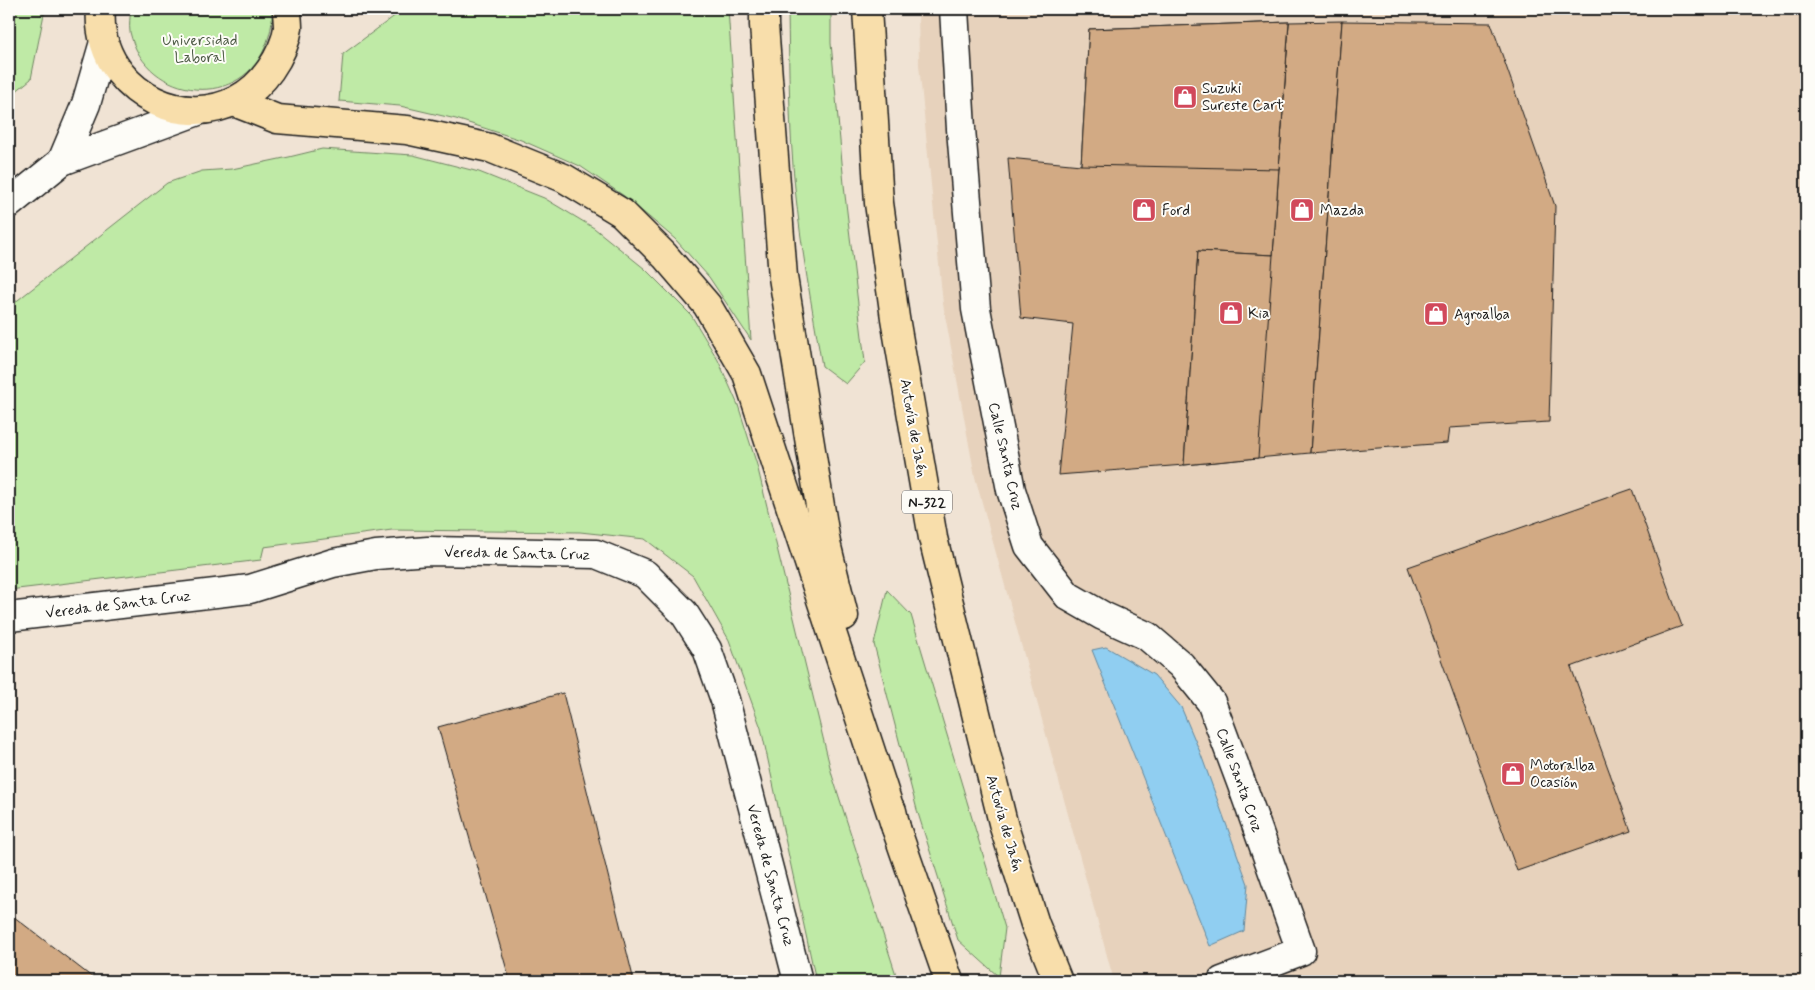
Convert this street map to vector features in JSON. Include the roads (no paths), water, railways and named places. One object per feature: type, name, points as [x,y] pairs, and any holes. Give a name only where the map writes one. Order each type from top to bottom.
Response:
[{"type":"main road","points":[[101,9],[104,42],[114,65],[129,84],[150,99],[173,108],[198,111],[234,102],[260,84],[280,56],[288,28],[287,9]]},
{"type":"main road","points":[[764,9],[783,277],[822,524],[896,828]]},
{"type":"main road","name":"Autovía de Jaén","points":[[867,9],[879,203],[895,318],[933,538],[1004,826],[1035,924],[1058,981]]},
{"type":"main road","points":[[234,102],[277,119],[407,130],[490,148],[564,178],[622,213],[665,256],[707,305],[747,374],[896,828],[950,981]]},
{"type":"street","name":"Calle Santa Cruz","points":[[954,9],[961,129],[976,310],[1011,490],[1029,546],[1068,596],[1103,616],[1147,636],[1181,665],[1211,702],[1301,951],[1222,981]]},
{"type":"street","points":[[62,161],[86,104],[104,42]]},
{"type":"street","points":[[9,204],[62,161],[198,111]]},
{"type":"street","name":"Vereda de Santa Cruz","points":[[9,617],[250,589],[333,562],[376,555],[428,551],[596,554],[645,574],[684,613],[707,649],[726,700],[798,981]]},
{"type":"water","points":[[1106,647],[1154,675],[1181,707],[1200,752],[1248,884],[1244,931],[1210,946],[1092,650]]},
{"type":"place","name":"Suzuki Sureste Cart","points":[[1185,97]]},
{"type":"place","name":"Ford","points":[[1144,210]]},
{"type":"place","name":"Mazda","points":[[1302,210]]},
{"type":"place","name":"Kia","points":[[1231,313]]},
{"type":"place","name":"Agroalba","points":[[1436,314]]},
{"type":"place","name":"Motoralba Ocasión","points":[[1513,774]]},
{"type":"park label","name":"Universidad Laboral","points":[[200,48]]}]
